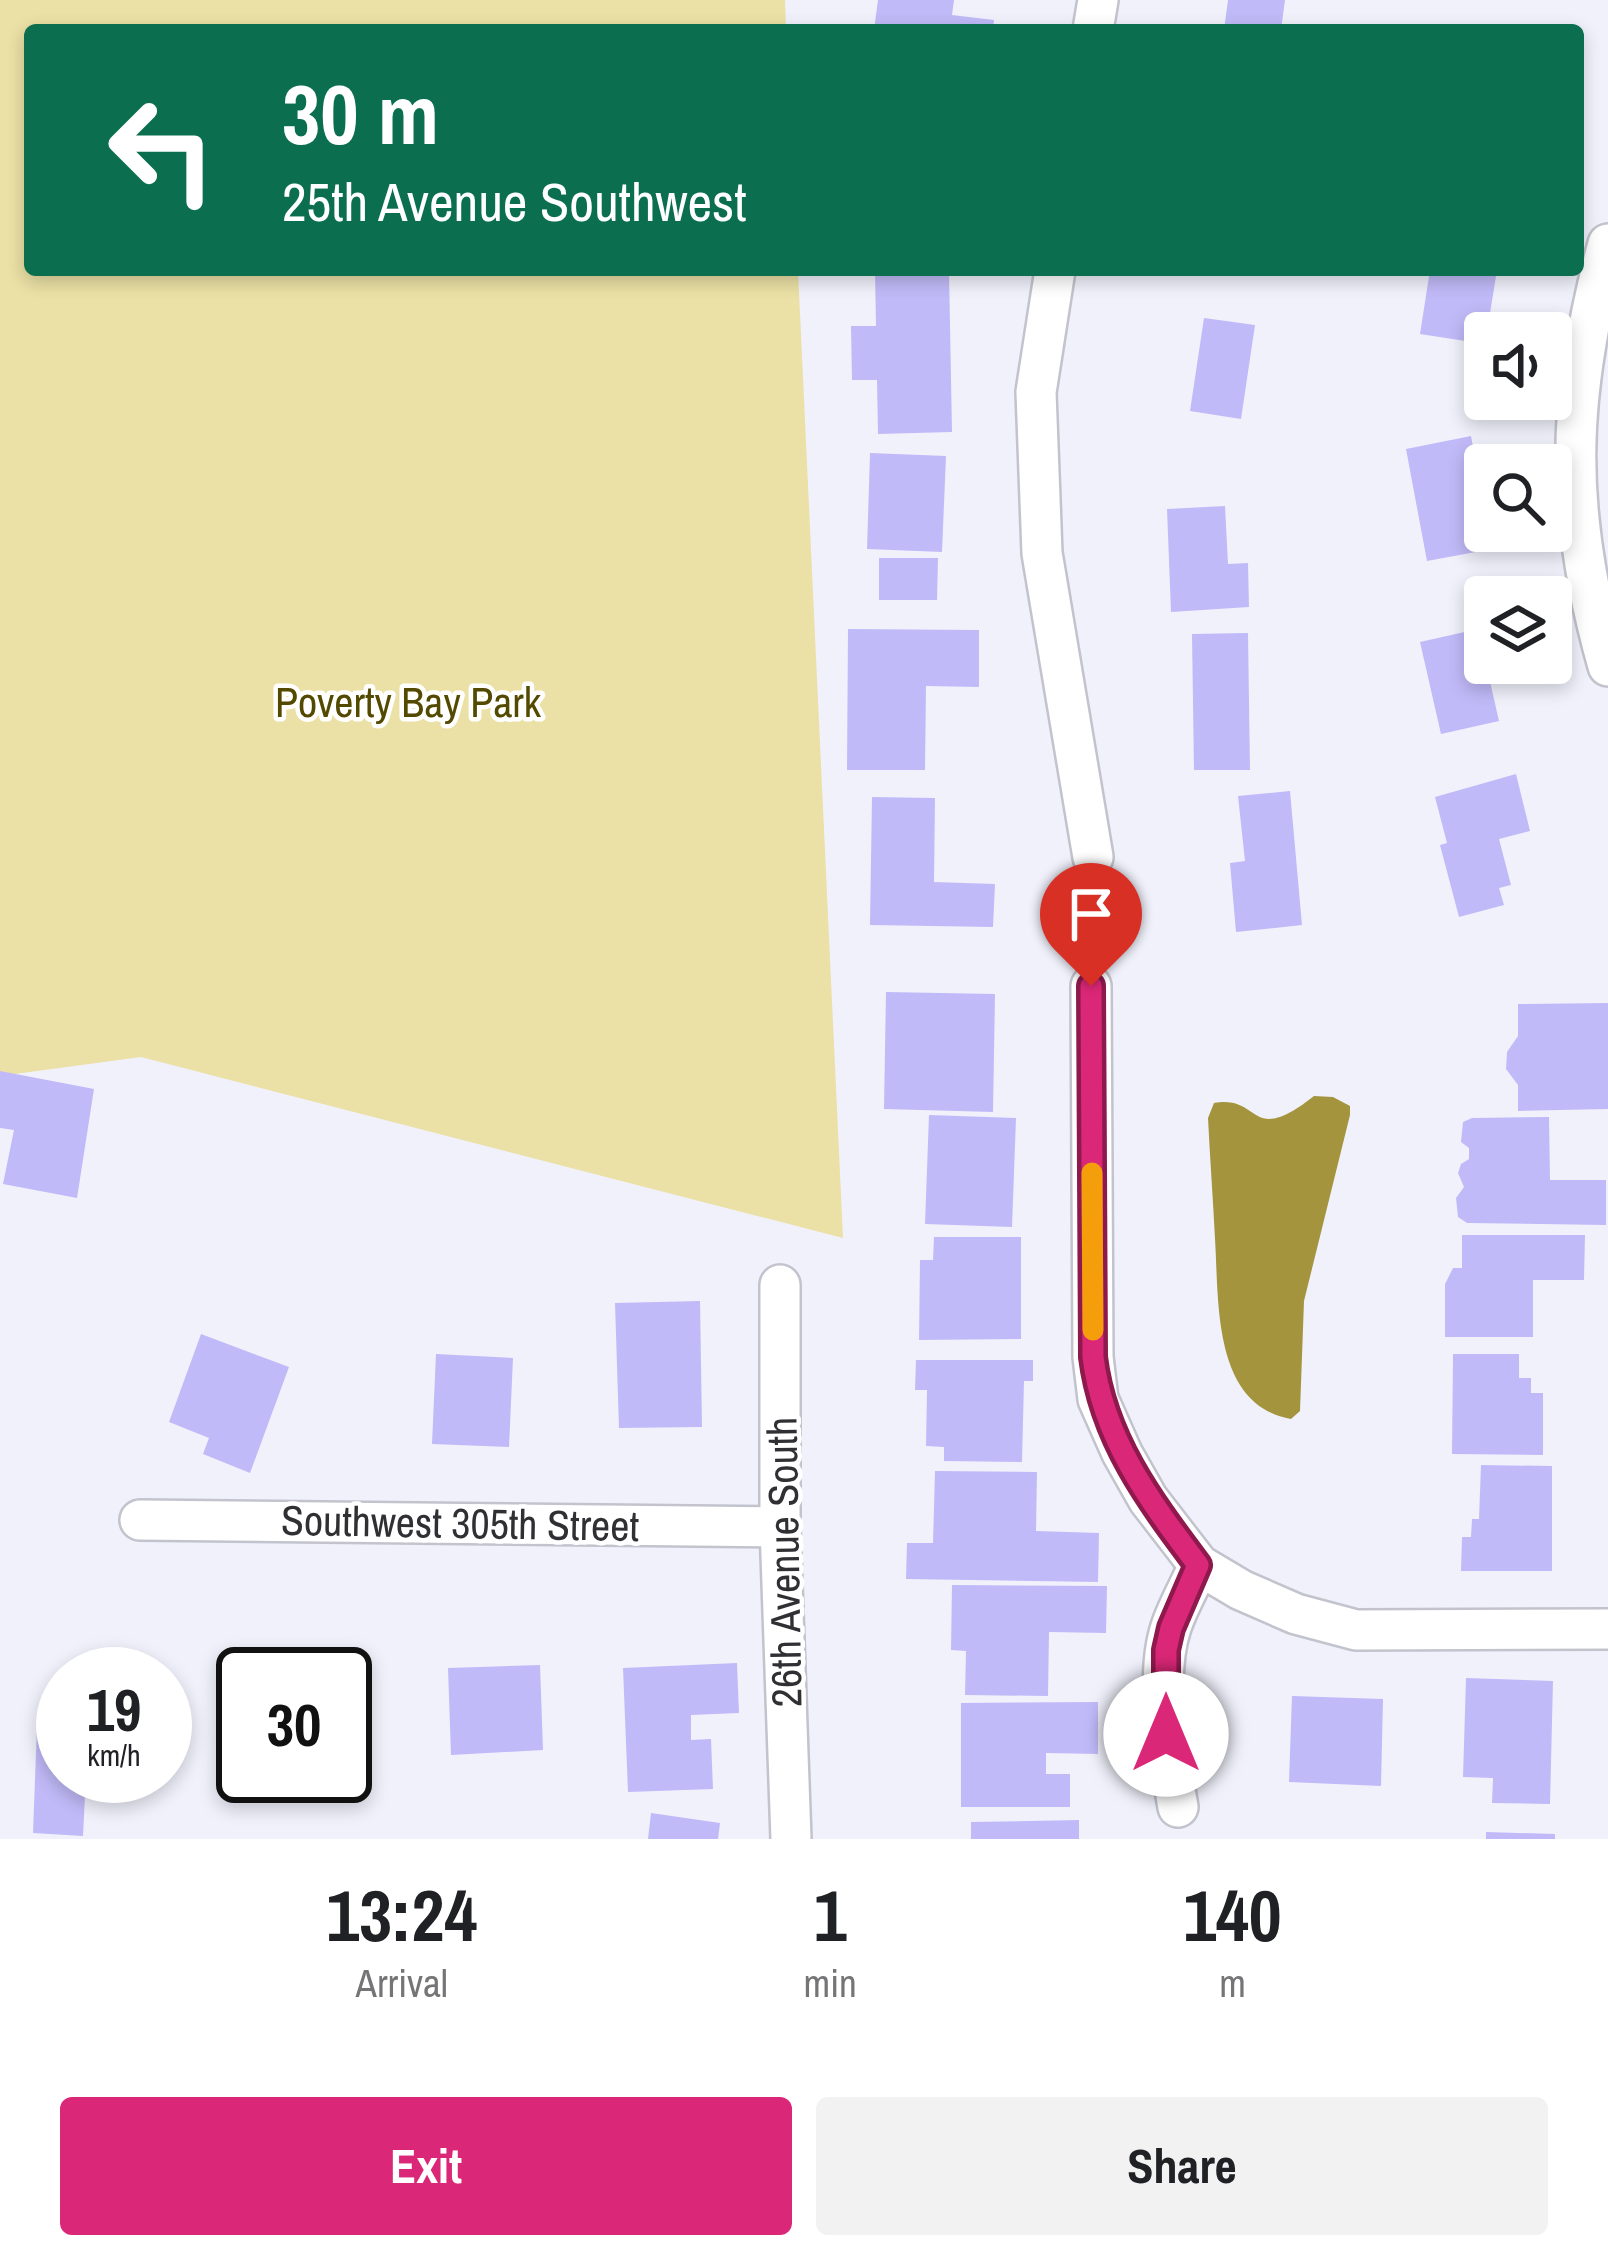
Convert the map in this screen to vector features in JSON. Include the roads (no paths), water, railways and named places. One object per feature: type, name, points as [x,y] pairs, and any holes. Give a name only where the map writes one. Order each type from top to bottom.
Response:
[{"type":"street","points":[[1608,244],[1582,348],[1573,442],[1579,538],[1608,666]]},
{"type":"street","points":[[1054,276],[1036,392],[1042,553],[1093,857]]},
{"type":"street","points":[[1091,986],[1093,1357],[1098,1399],[1148,1499],[1198,1565],[1296,1614],[1356,1630],[1608,1629]]},
{"type":"street","name":"26th Avenue South","points":[[780,1285],[780,1527],[791,1839]]},
{"type":"street","name":"Southwest 305th Street","points":[[140,1520],[780,1527]]},
{"type":"street","points":[[1178,1808],[1166,1734],[1166,1650],[1198,1565]]},
{"type":"park label","name":"Poverty Bay Park","points":[[408,702]]}]
